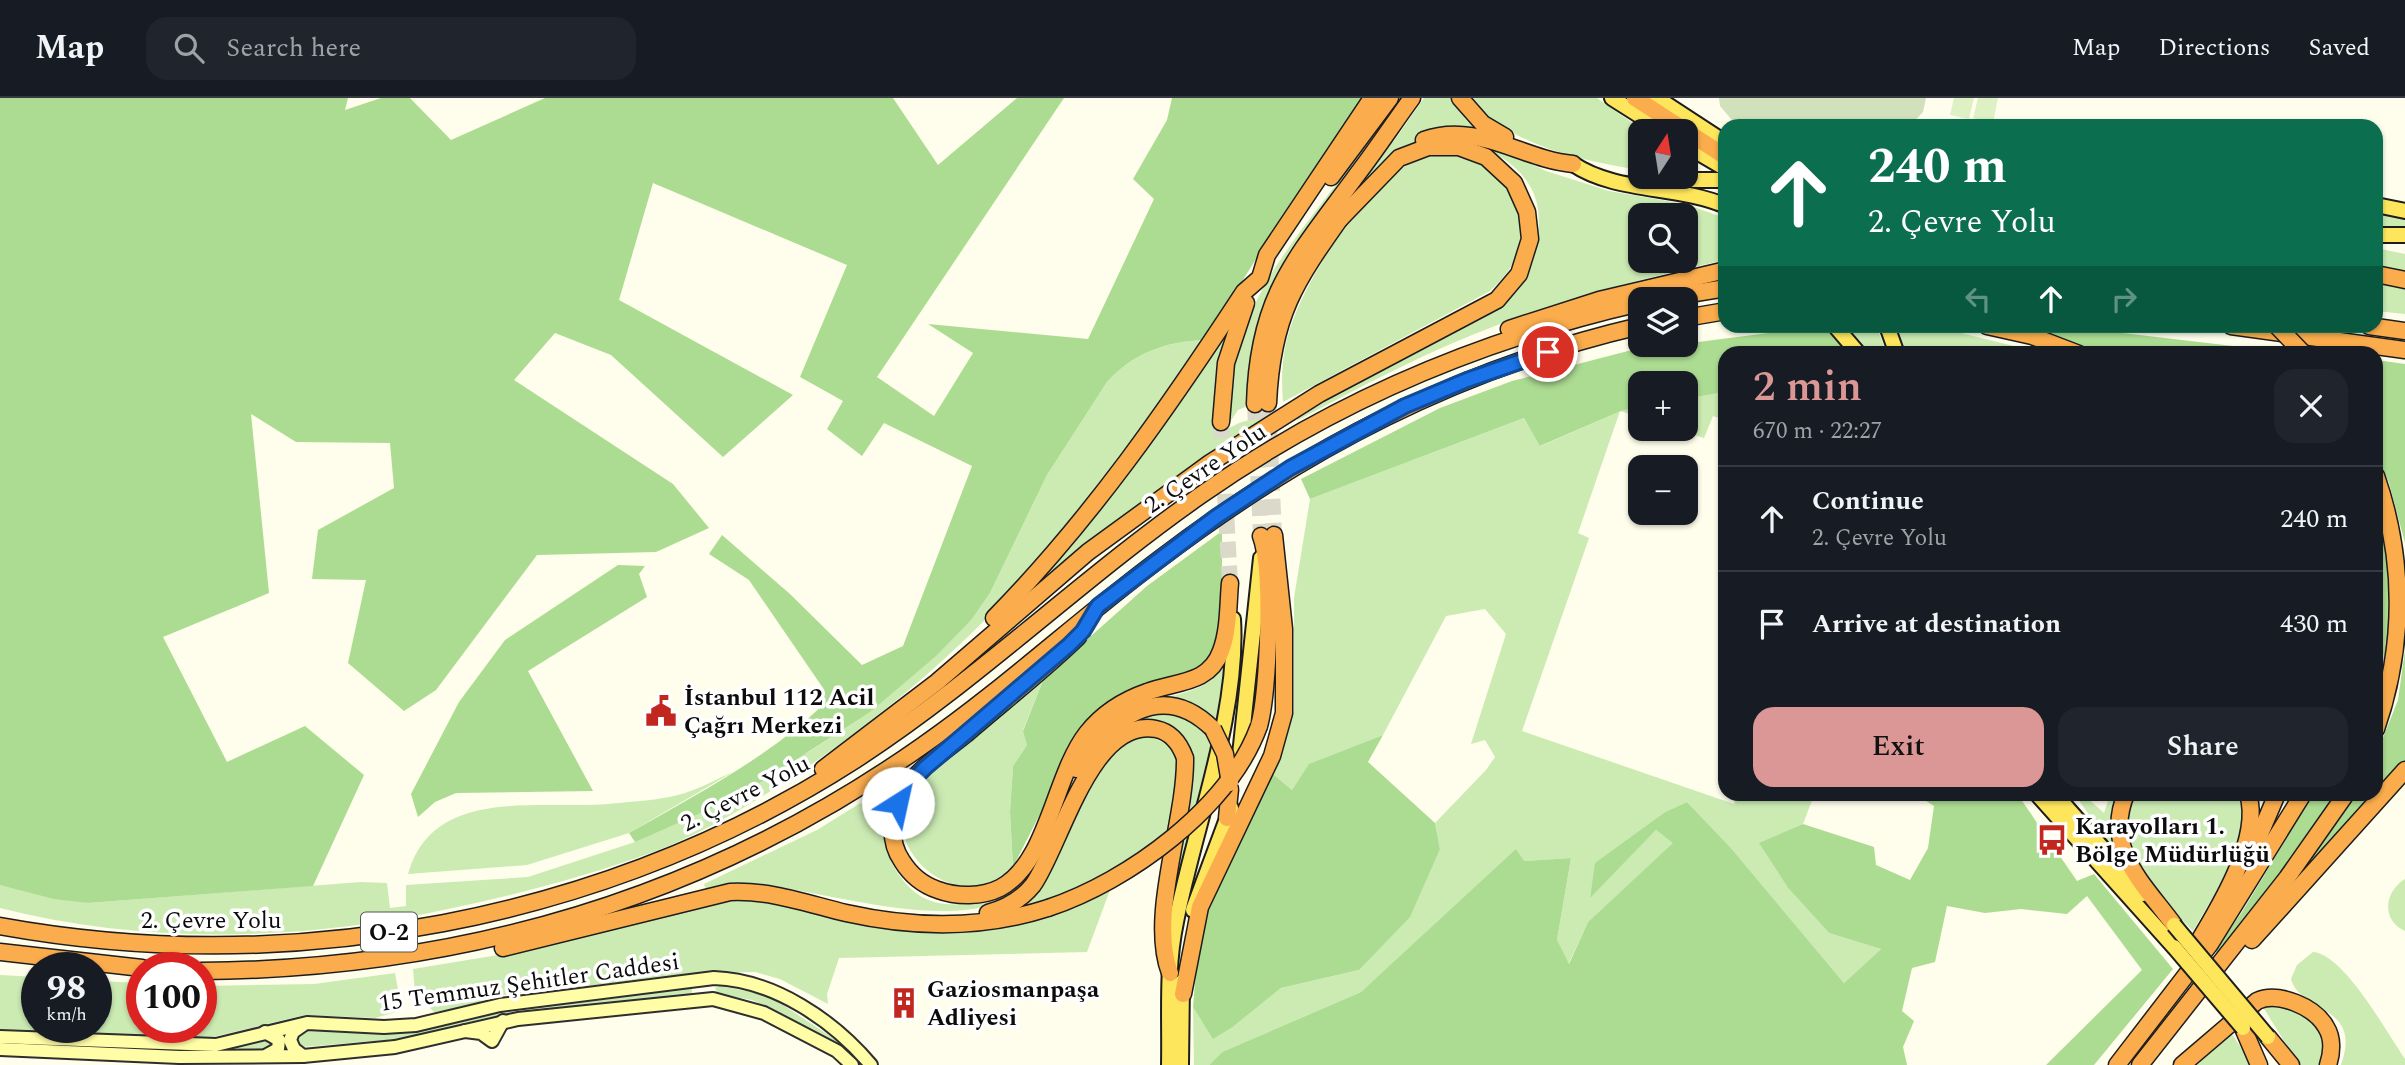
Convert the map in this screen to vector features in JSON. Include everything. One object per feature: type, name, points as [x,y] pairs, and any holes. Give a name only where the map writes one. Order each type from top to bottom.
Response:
[{"type":"highway","points":[[1221,422],[1222,391],[1232,337],[1260,278],[1267,255],[1372,98]]},
{"type":"highway","points":[[908,704],[1041,569],[1091,510],[1153,429],[1244,292],[1260,278],[1390,98]]},
{"type":"highway","points":[[1412,98],[1299,250],[1283,279],[1262,341],[1262,403],[1289,298],[1307,263],[1390,160],[1411,145],[1438,135],[1479,137],[1551,162],[1573,164]]},
{"type":"highway","points":[[1460,98],[1473,115],[1496,133],[1573,164]]},
{"type":"highway","points":[[1635,98],[1718,152]]},
{"type":"highway","points":[[760,814],[908,704],[1088,552],[1210,463],[1319,394],[1497,300],[1519,274],[1530,239],[1527,212],[1514,183],[1486,157],[1459,147],[1428,147],[1399,158],[1340,219]]},
{"type":"highway","points":[[1399,381],[1443,355],[1530,321],[1611,297],[1718,272]]},
{"type":"highway","points":[[2383,275],[2405,280]]},
{"type":"highway","points":[[1698,293],[1718,290]]},
{"type":"highway","name":"2. Çevre Yolu","points":[[0,926],[79,938],[184,945],[300,943],[387,933],[485,915],[575,890],[654,863],[760,814],[835,772],[909,723],[1112,561],[1222,480],[1309,428],[1399,381],[1520,336],[1628,306]]},
{"type":"highway","points":[[1698,316],[1718,313]]},
{"type":"highway","points":[[2383,328],[2405,331]]},
{"type":"highway","name":"2. Çevre Yolu","points":[[217,970],[323,967],[432,951],[541,928],[681,881],[780,833],[923,746],[1098,606],[1243,498],[1376,420],[1467,380],[1586,340],[1628,329]]},
{"type":"highway","points":[[2018,333],[2058,346]]},
{"type":"highway","points":[[2282,333],[2376,346]]},
{"type":"highway","points":[[2284,333],[2296,346]]},
{"type":"highway","points":[[2383,347],[2405,350]]},
{"type":"highway","points":[[2383,500],[2394,540],[2399,600],[2396,655],[2383,703]]},
{"type":"highway","points":[[1183,994],[1200,907],[1272,756],[1280,733],[1287,681],[1280,597],[1268,535]]},
{"type":"highway","points":[[1261,729],[1267,673],[1268,535]]},
{"type":"highway","points":[[1098,606],[1083,631],[1069,645],[915,777],[898,803],[892,828],[898,854],[922,883],[938,891],[973,895],[990,892],[1011,880],[1026,862],[1074,755],[1097,723],[1132,698],[1192,680],[1212,667],[1224,642],[1230,583]]},
{"type":"highway","points":[[432,951],[460,954],[501,948],[730,892],[781,896],[848,913],[942,925],[982,922],[1048,908],[1086,894],[1119,876],[1208,804],[1243,762],[1274,704],[1281,668],[1280,597]]},
{"type":"highway","points":[[1045,823],[1083,759],[1116,723],[1133,712],[1153,706],[1180,708],[1213,729],[1225,754],[1230,789],[1227,818]]},
{"type":"highway","points":[[902,922],[975,916],[1003,908],[1019,899],[1036,881],[1082,783],[1098,760],[1114,745],[1136,731],[1158,730],[1178,743],[1185,758],[1164,923],[1165,961],[1170,973]]},
{"type":"highway","points":[[2383,794],[2405,771]]},
{"type":"highway","points":[[2124,801],[2119,817],[2120,846],[2133,872],[2174,925]]},
{"type":"highway","points":[[2161,1007],[2210,921],[2248,837],[2250,801]]},
{"type":"highway","points":[[2210,921],[2228,897],[2251,856],[2274,801]]},
{"type":"highway","points":[[2116,1065],[2188,976],[2230,914],[2299,801]]},
{"type":"highway","points":[[2140,1065],[2287,878],[2341,801]]},
{"type":"highway","points":[[2192,1001],[2203,996],[2319,862],[2377,801]]},
{"type":"highway","name":"2. Çevre Yolu","points":[[0,952],[126,966]]},
{"type":"highway","points":[[2182,1065],[2257,1001],[2269,997],[2285,1000],[2320,1019],[2330,1035],[2328,1065]]},
{"type":"highway","points":[[2244,1028],[2259,1065]]},
{"type":"highway","points":[[2268,1037],[2291,1065]]},
{"type":"main road","points":[[1612,98],[1645,119]]},
{"type":"main road","points":[[1657,98],[1718,139]]},
{"type":"main road","points":[[1698,153],[1718,164]]},
{"type":"main road","points":[[1573,164],[1647,179],[1718,180]]},
{"type":"main road","points":[[1573,164],[1599,177],[1686,192],[1718,203]]},
{"type":"main road","points":[[2383,206],[2405,211]]},
{"type":"main road","points":[[2383,235],[2405,235]]},
{"type":"main road","points":[[1181,1065],[1183,994],[1191,916],[1227,818],[1239,759],[1268,535]]},
{"type":"main road","points":[[1168,1065],[1170,973],[1175,925],[1200,830],[1232,663],[1230,583]]},
{"type":"main road","points":[[2043,801],[2244,1028],[2268,1065]]},
{"type":"main road","points":[[2061,801],[2095,843],[2174,925],[2268,1037],[2286,1065]]},
{"type":"main road","points":[[720,1000],[711,992],[711,987],[723,978]]},
{"type":"main road","name":"15 Temmuz Şehitler Caddesi","points":[[0,1037],[216,1045],[307,1023],[384,1027],[416,1025],[500,1005],[597,995],[687,980],[723,978],[762,986],[780,994],[843,1038],[871,1065]]},
{"type":"main road","points":[[687,980],[697,987],[693,1000]]},
{"type":"main road","name":"15 Temmuz Şehitler Caddesi","points":[[0,1049],[179,1057],[303,1056],[395,1047],[503,1021],[693,1000],[720,1000],[764,1013],[837,1051],[852,1065]]},
{"type":"main road","points":[[303,1056],[294,1049],[290,1040],[293,1032],[307,1023]]},
{"type":"main road","points":[[263,1057],[274,1052],[280,1045],[277,1037],[265,1032]]},
{"type":"green space","points":[[0,98],[348,98],[345,110],[381,98],[410,98],[451,140],[545,98],[893,98],[938,165],[1017,98],[1064,98],[877,377],[934,416],[973,353],[928,324],[1088,339],[1154,199],[1133,179],[1167,120],[1172,98],[1363,98],[1292,202],[1205,340],[1177,343],[1152,350],[1128,363],[1107,382],[1047,475],[990,593],[972,619],[936,656],[869,713],[739,796],[635,842],[629,833],[755,759],[823,705],[823,688],[749,580],[709,554],[722,535],[790,594],[862,665],[903,646],[972,466],[884,423],[862,456],[827,429],[843,401],[800,377],[847,265],[653,183],[619,300],[793,395],[723,457],[611,355],[555,333],[514,380],[673,484],[709,528],[656,552],[537,555],[436,690],[404,711],[348,663],[366,580],[312,579],[318,530],[394,488],[390,443],[296,442],[251,414],[269,593],[163,637],[227,762],[305,726],[364,775],[313,886],[88,903],[54,899],[0,885]]},
{"type":"green space","points":[[1396,98],[1408,98],[1278,274],[1261,318],[1250,405],[1238,410],[1228,425],[1232,380],[1239,347],[1264,287]]},
{"type":"green space","points":[[1424,98],[1451,98],[1467,121],[1478,130],[1429,139],[1398,151],[1373,172],[1341,211],[1339,210],[1386,147],[1394,141]]},
{"type":"green space","points":[[1469,98],[1597,98],[1628,120],[1628,168],[1594,162],[1547,148],[1504,128]]},
{"type":"green space","points":[[1719,98],[1926,98],[1923,112],[1916,119],[1731,119],[1720,106]]},
{"type":"green space","points":[[1954,98],[1974,98],[1969,119],[1950,115]]},
{"type":"green space","points":[[1978,98],[1998,98],[1994,119],[1973,118]]},
{"type":"green space","points":[[1471,143],[1490,145],[1546,171],[1609,191],[1679,203],[1628,203],[1628,273],[1668,273],[1555,305],[1474,334],[1372,381],[1298,420],[1295,415],[1432,342],[1489,315],[1518,290],[1533,262],[1538,209],[1530,185],[1523,175],[1504,159]]},
{"type":"green space","points":[[1430,154],[1468,155],[1499,175],[1514,200],[1522,228],[1521,241],[1511,267],[1490,291],[1283,402],[1283,367],[1289,332],[1297,309],[1326,256],[1344,228],[1387,181],[1409,164]]},
{"type":"green space","points":[[1698,209],[1718,216],[1718,262],[1698,266]]},
{"type":"green space","points":[[2383,212],[2405,217],[2405,228],[2383,228]]},
{"type":"green space","points":[[2383,249],[2405,254],[2405,275],[2383,270]]},
{"type":"green space","points":[[2383,282],[2405,286],[2405,314],[2383,312]]},
{"type":"green space","points":[[1225,333],[1215,408],[1216,435],[1239,423],[1284,409],[1043,584],[1040,580],[1137,460]]},
{"type":"green space","points":[[1768,333],[1829,333],[1841,346],[1718,346],[1718,393],[1698,397],[1698,371],[1628,371],[1628,410],[1540,446],[1524,418],[1310,499],[1301,479],[1440,408],[1512,381],[1628,351],[1628,357],[1698,357],[1698,342]]},
{"type":"green space","points":[[1851,333],[1879,333],[1884,346],[1862,346]]},
{"type":"green space","points":[[1900,333],[1961,333],[2014,346],[1902,346]]},
{"type":"green space","points":[[2047,333],[2123,333],[2233,346],[2082,346]]},
{"type":"green space","points":[[1205,340],[1129,449],[1068,529],[992,613],[903,695],[839,745],[733,814],[695,834],[630,860],[527,891],[393,920],[337,928],[280,933],[167,933],[55,920],[0,908],[0,885],[88,903],[361,882],[387,883],[390,908],[406,906],[406,885],[528,877],[635,842],[810,751],[869,713],[972,619],[990,593],[1047,475],[1107,382],[1128,363],[1152,350],[1177,343]]},
{"type":"green space","points":[[2383,361],[2405,364],[2405,543],[2383,469]]},
{"type":"green space","points":[[1718,393],[1718,418],[1713,416],[1704,438],[1698,436],[1698,397]]},
{"type":"green space","points":[[1620,412],[1578,533],[1589,538],[1522,731],[1718,798],[1718,801],[1734,804],[1735,801],[1812,801],[1803,824],[1760,844],[1788,888],[1829,933],[1881,949],[1844,983],[1731,848],[1687,802],[1665,812],[1596,863],[1590,897],[1656,830],[1674,843],[1588,922],[1568,965],[1557,940],[1571,858],[1524,861],[1464,900],[1361,992],[1222,1052],[1209,1065],[1194,1065],[1193,1007],[1201,1020],[1234,1026],[1281,988],[1359,970],[1440,849],[1435,823],[1495,757],[1485,740],[1471,744],[1506,634],[1485,609],[1446,616],[1383,735],[1310,764],[1292,790],[1273,774],[1294,711],[1294,598],[1310,499],[1524,418],[1541,446]]},
{"type":"green space","points":[[1222,531],[1222,632],[1202,672],[1143,688],[1063,769],[1013,867],[1010,812],[1013,766],[1027,745],[1023,731],[1044,678],[1147,586]]},
{"type":"green space","points":[[2383,536],[2389,570],[2392,620],[2383,684]]},
{"type":"green space","points":[[618,565],[645,566],[639,574],[647,597],[528,671],[593,791],[456,793],[435,802],[418,817],[411,794],[459,702],[505,640]]},
{"type":"green space","points":[[2405,650],[2405,765],[2383,788],[2383,738],[2398,700]]},
{"type":"green space","points":[[1226,664],[1217,723],[1202,714],[1131,707],[1195,689],[1217,675]]},
{"type":"green space","points":[[1044,678],[1023,730],[1027,745],[1013,766],[1010,812],[1013,868],[993,880],[970,886],[955,885],[941,879],[928,871],[908,847],[902,818],[906,803],[929,774]]},
{"type":"green space","points":[[1163,711],[1191,718],[1212,739],[1192,836],[1172,903],[1180,738],[1123,732],[1058,823],[1023,884],[994,904],[965,910],[933,911],[865,903],[767,886],[706,890],[704,884],[817,830],[896,781],[899,784],[886,815],[884,835],[890,859],[904,881],[923,897],[934,902],[964,904],[994,898],[1053,823],[1081,767],[1127,721]]},
{"type":"green space","points":[[1383,735],[1368,762],[1435,823],[1440,849],[1410,917],[1359,970],[1281,988],[1234,1026],[1213,1039],[1193,1007],[1199,936],[1218,884],[1273,774],[1292,790],[1309,764]]},
{"type":"green space","points":[[1150,736],[1166,744],[1169,742],[1178,760],[1172,827],[1101,875],[1064,893],[1023,908],[1103,766],[1124,746],[1136,739]]},
{"type":"green space","points":[[733,772],[629,833],[527,865],[408,874],[422,845],[442,825],[467,813],[496,807],[590,805],[663,798],[692,790]]},
{"type":"green space","points":[[1926,801],[2022,801],[2077,881],[2094,874],[2173,969],[2094,1065],[2046,1065],[2142,970],[2087,896],[2067,914],[2021,909],[1985,913],[1947,906],[1935,962],[1912,968],[1902,1011],[1914,1021],[1903,1047],[1907,1065],[1209,1065],[1222,1052],[1361,992],[1516,849],[1524,861],[1571,858],[1557,940],[1569,964],[1588,922],[1673,843],[1656,830],[1590,898],[1595,863],[1665,812],[1687,802],[1731,848],[1844,983],[1881,949],[1829,933],[1788,888],[1759,843],[1803,824],[1874,847],[1876,865],[1910,880],[1928,848],[1934,806]]},
{"type":"green space","points":[[2079,801],[2091,801],[2104,813],[2108,801],[2115,801],[2111,824],[2117,854]]},
{"type":"green space","points":[[2130,801],[2241,801],[2240,832],[2235,850],[2221,883],[2193,931],[2158,896],[2137,870],[2124,842],[2125,814]]},
{"type":"green space","points":[[2309,801],[2336,801],[2220,956],[2215,951]]},
{"type":"green space","points":[[2353,801],[2370,801],[2298,877]]},
{"type":"green space","points":[[2405,879],[2405,931],[2392,920],[2388,906],[2393,891]]},
{"type":"green space","points":[[1110,890],[1087,952],[839,958],[827,994],[828,1004],[780,979],[755,972],[707,973],[504,995],[434,1012],[415,993],[413,969],[540,948],[717,902],[761,900],[901,929],[1072,907]]},
{"type":"green space","points":[[2313,952],[2325,956],[2351,980],[2405,1059],[2405,1065],[2341,1065],[2346,1045],[2344,1031],[2328,1012],[2297,990],[2291,979],[2297,965]]},
{"type":"green space","points":[[395,973],[400,1001],[396,1012],[375,1018],[305,1015],[217,1036],[217,986],[314,984]]},
{"type":"green space","points":[[0,975],[21,976],[21,1033],[0,1032]]},
{"type":"green space","points":[[112,982],[126,982],[126,1036],[112,1036]]},
{"type":"green space","points":[[719,986],[768,995],[845,1046],[752,1000],[718,994],[715,988]]},
{"type":"green space","points":[[692,989],[692,994],[502,1015],[501,1009],[611,999]]},
{"type":"green space","points":[[2269,1005],[2296,1011],[2315,1026],[2325,1042],[2320,1065],[2299,1065],[2263,1007]]},
{"type":"green space","points":[[498,1009],[499,1016],[411,1038],[298,1046],[298,1034],[312,1029],[339,1031]]},
{"type":"green space","points":[[2232,1034],[2252,1065],[2197,1065]]},
{"type":"green space","points":[[273,1041],[272,1049],[199,1052],[0,1042],[21,1043],[215,1050]]},
{"type":"tunnel","points":[[1268,403],[1274,535]]},
{"type":"tunnel","points":[[1255,404],[1261,536]]},
{"type":"tunnel","points":[[1221,422],[1230,583]]},
{"type":"tunnel","points":[[2383,659],[2405,629]]},
{"type":"place","name":"İstanbul 112 Acil Çağrı Merkezi","points":[[661,711]]},
{"type":"place","name":"Karayolları 1. Bölge Müdürlüğü","points":[[2052,840]]},
{"type":"place","name":"Gaziosmanpaşa Adliyesi","points":[[904,1003]]},
{"type":"route","points":[[898,803],[915,777],[1069,645],[1091,621],[1098,606],[1216,517],[1290,468],[1385,415],[1467,380],[1548,352]]}]
